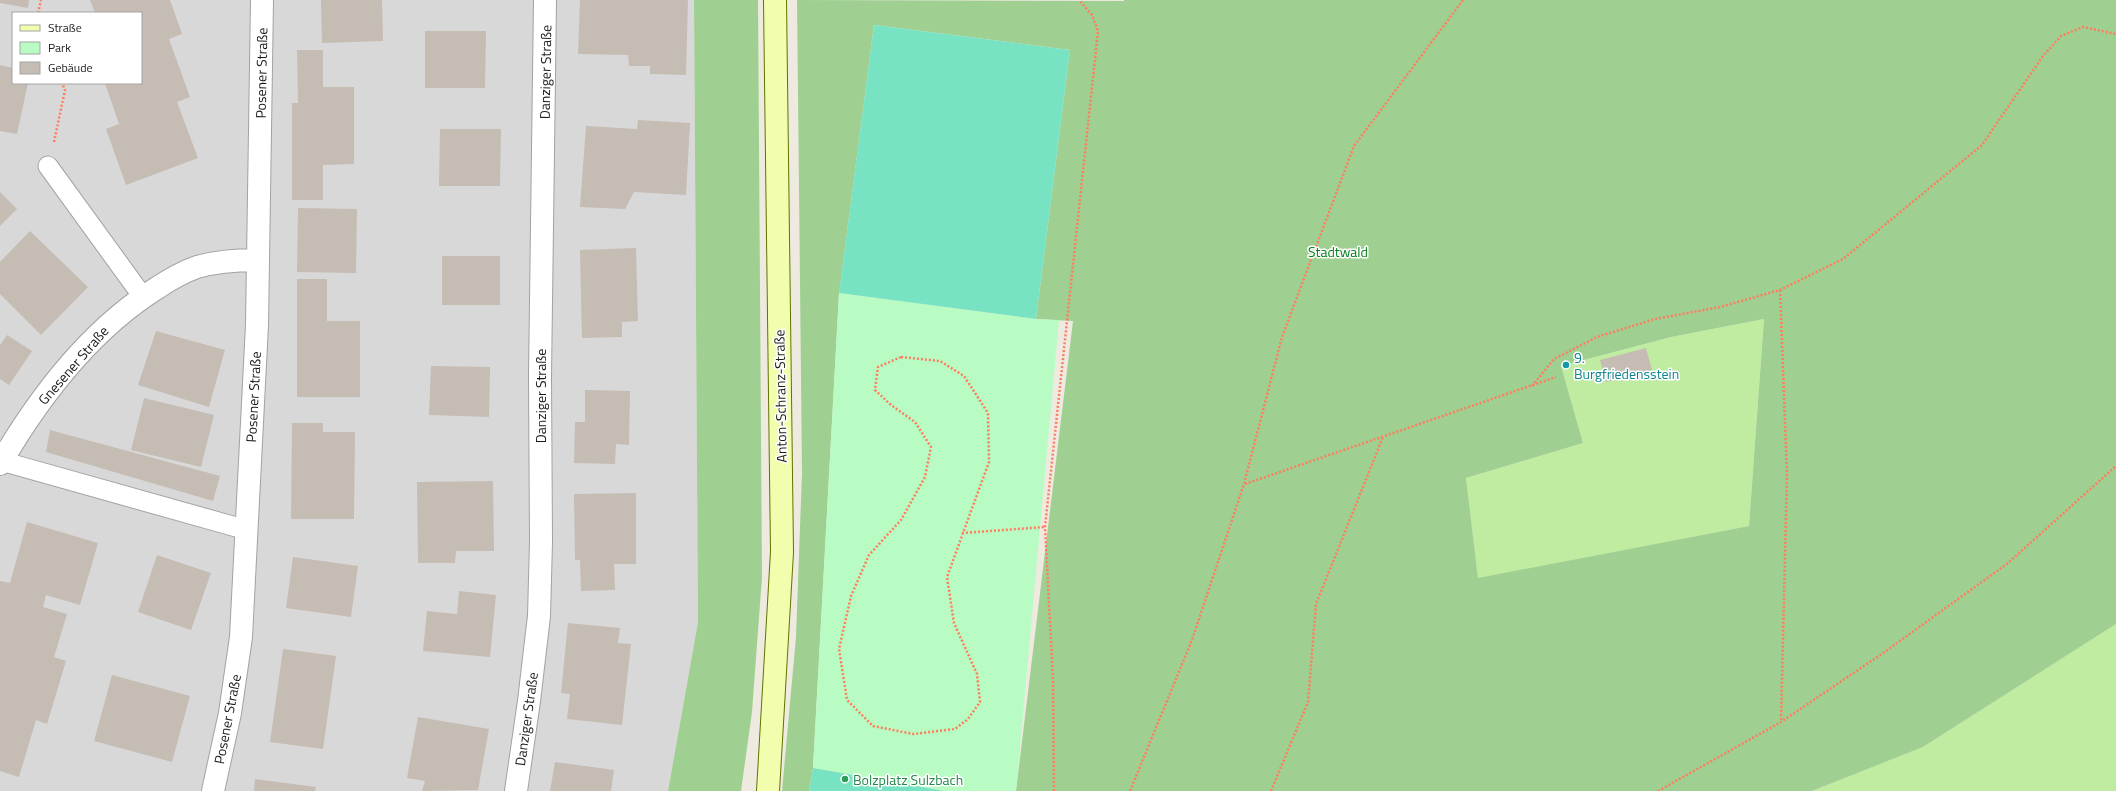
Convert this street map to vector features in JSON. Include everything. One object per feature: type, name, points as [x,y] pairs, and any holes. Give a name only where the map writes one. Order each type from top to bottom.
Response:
[{"type":"main road","name":"Anton-Schranz-Straße","points":[[768,791],[782,552],[775,0]]},
{"type":"street","name":"Posener Straße","points":[[213,791],[230,713],[241,637],[257,325],[262,0]]},
{"type":"street","name":"Danziger Straße","points":[[516,791],[539,616],[541,542],[540,377],[545,0]]},
{"type":"street","name":"Gnesener Straße","points":[[1,463],[35,410],[63,373],[115,317],[168,281],[196,268],[226,260],[257,260]]},
{"type":"lane","points":[[48,166],[143,297]]},
{"type":"lane","points":[[1,463],[247,530]]},
{"type":"path","points":[[38,12],[41,0]]},
{"type":"path","points":[[1054,791],[1053,679],[1045,527],[1098,31],[1092,15],[1078,0]]},
{"type":"path","points":[[1130,791],[1192,640],[1244,484],[1282,337],[1354,146],[1463,0]]},
{"type":"path","points":[[1532,386],[1554,359],[1597,337],[1655,319],[1720,307],[1780,290],[1843,259],[1982,144],[2043,56],[2061,36],[2083,27],[2116,34]]},
{"type":"path","points":[[48,166],[65,90],[62,84]]},
{"type":"path","points":[[1780,290],[1788,474],[1781,722]]},
{"type":"path","points":[[901,357],[940,361],[964,376],[988,413],[990,462],[962,532],[947,577],[954,623],[976,674],[980,702],[968,719],[955,729],[913,734],[873,726],[847,700],[839,649],[851,596],[869,556],[901,520],[925,477],[930,447],[915,422],[890,405],[875,390],[878,367],[901,357]]},
{"type":"path","points":[[1244,484],[1556,378]]},
{"type":"path","points":[[1271,791],[1308,702],[1316,604],[1383,437]]},
{"type":"path","points":[[1658,791],[1781,722],[1886,651],[2008,563],[2116,466]]},
{"type":"path","points":[[962,532],[1045,527]]},
{"type":"shaded area","points":[[0,0],[694,0],[698,622],[668,791],[0,791]]},
{"type":"green space","points":[[694,0],[758,0],[762,577],[752,712],[741,791],[668,791],[698,622]]},
{"type":"green space","name":"Stadtwald","points":[[797,0],[2116,0],[2116,624],[1923,747],[1812,791],[1016,791],[1073,321],[1036,319],[1070,50],[874,25],[839,294],[813,768],[809,791],[782,791],[796,637],[802,473]],"holes":[[[1764,319],[1749,526],[1478,578],[1466,478],[1583,443],[1561,366],[1671,337]]]},
{"type":"green space","points":[[874,25],[1070,50],[1036,319],[839,293]]},
{"type":"green space","points":[[839,293],[1036,319],[1059,320],[1016,791],[945,791],[813,768]]},
{"type":"green space","points":[[1764,319],[1749,526],[1478,579],[1466,478],[1583,443],[1561,366],[1671,337]]},
{"type":"green space","points":[[2116,624],[2116,791],[1812,791],[1923,747]]},
{"type":"green space","name":"Bolzplatz Sulzbach","points":[[813,768],[945,791],[809,791]]},
{"type":"building","points":[[0,0],[29,0],[28,8],[0,3]]},
{"type":"building","points":[[90,0],[170,0],[182,34],[169,39],[190,97],[177,102],[198,158],[126,185],[106,129],[119,124],[105,84],[142,84],[142,12],[95,12]]},
{"type":"building","points":[[321,0],[382,0],[383,41],[322,43]]},
{"type":"building","points":[[580,0],[688,0],[686,75],[650,74],[650,66],[629,66],[628,55],[578,54]]},
{"type":"building","points":[[425,31],[486,31],[485,88],[425,88]]},
{"type":"building","points":[[297,50],[323,50],[323,87],[354,87],[354,164],[323,165],[323,200],[292,200],[292,103],[298,103]]},
{"type":"building","points":[[0,65],[12,68],[12,84],[28,84],[17,134],[0,131]]},
{"type":"building","points":[[638,120],[690,123],[686,195],[634,192],[625,209],[580,207],[586,126],[637,129]]},
{"type":"building","points":[[440,129],[501,129],[500,186],[439,186]]},
{"type":"building","points":[[0,192],[17,209],[0,226]]},
{"type":"building","points":[[298,208],[357,209],[356,273],[297,272]]},
{"type":"building","points":[[30,231],[88,287],[41,335],[0,294],[0,262]]},
{"type":"building","points":[[636,248],[638,321],[622,322],[622,337],[582,338],[580,250]]},
{"type":"building","points":[[442,256],[500,256],[500,305],[442,305]]},
{"type":"building","points":[[297,279],[327,279],[327,321],[360,321],[360,397],[297,397]]},
{"type":"building","points":[[156,331],[225,350],[209,407],[138,385]]},
{"type":"building","points":[[7,335],[32,351],[9,385],[0,379],[0,345]]},
{"type":"building","points":[[1646,348],[1652,370],[1606,382],[1600,360]]},
{"type":"building","points":[[431,366],[490,367],[489,417],[429,415]]},
{"type":"building","points":[[585,390],[630,391],[629,445],[616,444],[615,464],[574,463],[575,422],[585,422]]},
{"type":"building","points":[[144,398],[214,415],[201,467],[131,450]]},
{"type":"building","points":[[292,423],[323,423],[323,432],[355,432],[354,519],[291,519]]},
{"type":"building","points":[[50,430],[220,476],[213,501],[46,452]]},
{"type":"building","points":[[493,481],[494,551],[456,551],[455,563],[418,563],[417,482]]},
{"type":"building","points":[[636,493],[636,564],[614,564],[615,590],[581,591],[580,560],[575,560],[574,494]]},
{"type":"building","points":[[27,522],[98,543],[80,605],[46,595],[43,607],[67,614],[54,657],[66,661],[47,724],[36,720],[19,777],[0,771],[0,581],[10,583]]},
{"type":"building","points":[[157,555],[211,573],[191,630],[138,612]]},
{"type":"building","points":[[293,557],[358,566],[351,617],[286,608]]},
{"type":"building","points":[[459,591],[496,595],[490,657],[423,651],[427,611],[457,614]]},
{"type":"building","points":[[568,623],[620,628],[618,643],[631,644],[622,725],[567,719],[570,694],[561,693]]},
{"type":"building","points":[[283,649],[336,656],[323,749],[270,742]]},
{"type":"building","points":[[112,675],[190,696],[172,762],[94,741]]},
{"type":"building","points":[[418,717],[489,729],[478,790],[422,791],[425,781],[407,778]]},
{"type":"building","points":[[555,762],[614,770],[611,791],[550,791]]},
{"type":"building","points":[[255,779],[316,787],[315,791],[254,791]]},
{"type":"place","name":"9. Burgfriedensstein","points":[[1566,365]]},
{"type":"place","name":"Bolzplatz Sulzbach","points":[[845,779]]}]
